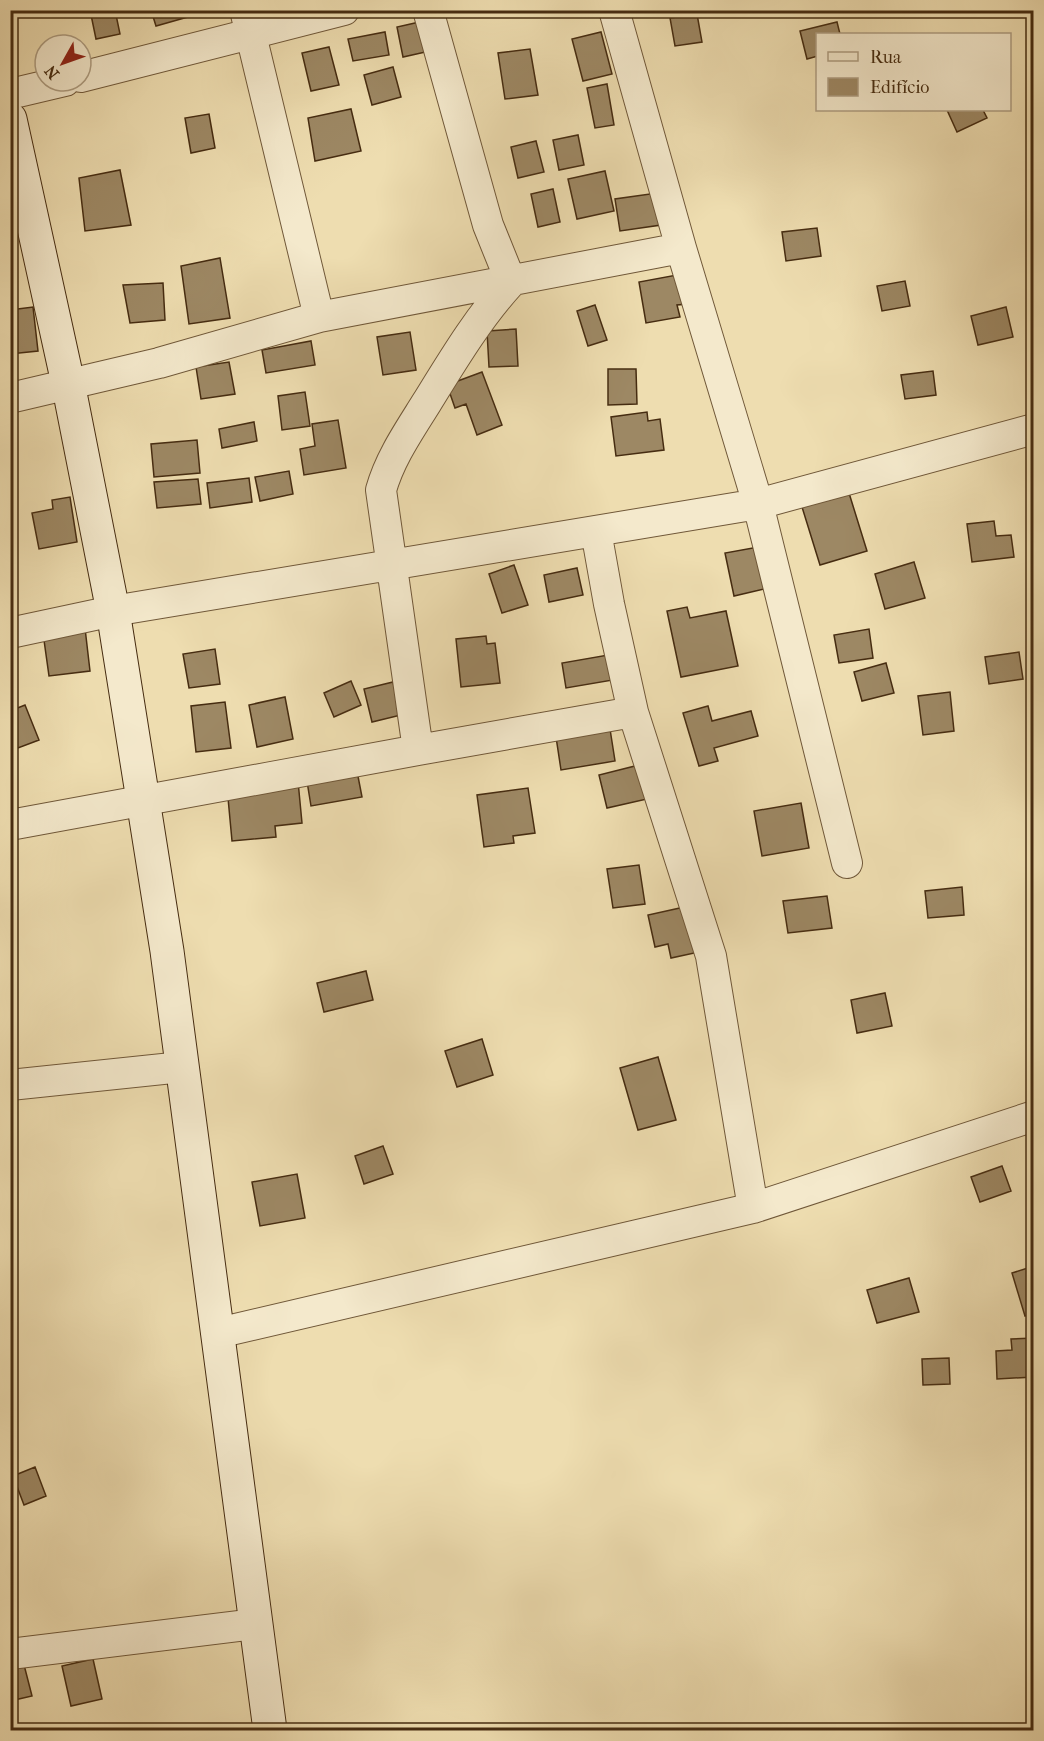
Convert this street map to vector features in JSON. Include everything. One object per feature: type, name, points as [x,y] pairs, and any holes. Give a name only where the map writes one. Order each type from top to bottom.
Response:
[{"type":"street","points":[[93,73],[248,23],[344,10]]},
{"type":"street","points":[[428,10],[488,225],[511,282]]},
{"type":"street","points":[[614,10],[681,248],[758,504],[847,863]]},
{"type":"street","points":[[248,23],[319,317]]},
{"type":"street","points":[[10,94],[33,89]]},
{"type":"street","points":[[10,119],[68,383],[113,611],[167,951],[270,1731]]},
{"type":"street","points":[[10,398],[159,363],[319,317],[681,248]]},
{"type":"street","points":[[418,750],[381,490],[388,466],[487,308],[511,282]]},
{"type":"street","points":[[10,633],[113,611],[758,504],[1034,429]]},
{"type":"street","points":[[596,531],[609,604],[633,712],[711,956],[753,1208]]},
{"type":"street","points":[[10,825],[633,712]]},
{"type":"street","points":[[10,1085],[182,1067]]},
{"type":"street","points":[[218,1333],[753,1208],[1032,1121]]},
{"type":"street","points":[[10,1654],[256,1624]]},
{"type":"building","points":[[90,10],[115,10],[120,34],[96,39]]},
{"type":"building","points":[[151,10],[186,10],[188,17],[156,26]]},
{"type":"building","points":[[697,14],[702,42],[675,46],[670,18]]},
{"type":"building","points":[[424,21],[430,51],[403,57],[397,27]]},
{"type":"building","points":[[837,22],[840,33],[816,33],[816,57],[807,59],[800,31]]},
{"type":"building","points":[[385,32],[389,55],[353,61],[348,39]]},
{"type":"building","points":[[601,32],[612,74],[583,81],[572,39]]},
{"type":"building","points":[[329,47],[339,85],[311,91],[302,53]]},
{"type":"building","points":[[530,49],[538,95],[505,99],[498,53]]},
{"type":"building","points":[[393,67],[401,97],[372,105],[364,75]]},
{"type":"building","points":[[607,84],[614,125],[595,128],[587,88]]},
{"type":"building","points":[[351,109],[361,151],[315,161],[308,118]]},
{"type":"building","points":[[947,111],[984,111],[987,118],[957,132]]},
{"type":"building","points":[[209,114],[215,148],[191,153],[185,118]]},
{"type":"building","points":[[578,135],[584,165],[559,170],[553,140]]},
{"type":"building","points":[[536,141],[544,172],[518,178],[511,147]]},
{"type":"building","points":[[120,170],[131,225],[85,231],[79,178]]},
{"type":"building","points":[[605,171],[614,211],[577,219],[568,179]]},
{"type":"building","points":[[553,189],[560,222],[538,227],[531,194]]},
{"type":"building","points":[[657,193],[661,225],[620,231],[615,199]]},
{"type":"building","points":[[817,228],[821,256],[786,261],[782,232]]},
{"type":"building","points":[[220,258],[230,318],[189,324],[181,266]]},
{"type":"building","points":[[682,274],[688,304],[677,305],[680,317],[646,323],[639,282]]},
{"type":"building","points":[[905,281],[910,306],[882,311],[877,286]]},
{"type":"building","points":[[163,283],[165,320],[130,323],[123,285]]},
{"type":"building","points":[[595,305],[607,340],[588,346],[577,311]]},
{"type":"building","points":[[33,307],[38,351],[10,354],[10,310]]},
{"type":"building","points":[[1006,307],[1013,337],[978,345],[971,316]]},
{"type":"building","points":[[516,329],[518,366],[489,367],[487,331]]},
{"type":"building","points":[[410,332],[416,370],[383,375],[377,337]]},
{"type":"building","points":[[311,341],[315,365],[266,373],[262,350]]},
{"type":"building","points":[[229,362],[235,394],[201,399],[196,367]]},
{"type":"building","points":[[608,369],[636,369],[637,404],[608,405]]},
{"type":"building","points":[[933,371],[936,395],[905,399],[901,375]]},
{"type":"building","points":[[482,372],[502,425],[477,435],[466,404],[455,408],[447,385]]},
{"type":"building","points":[[305,392],[310,426],[282,430],[278,396]]},
{"type":"building","points":[[647,412],[648,421],[660,419],[664,450],[616,456],[611,417]]},
{"type":"building","points":[[338,420],[346,468],[304,475],[300,449],[315,446],[312,424]]},
{"type":"building","points":[[254,422],[257,441],[222,448],[219,429]]},
{"type":"building","points":[[197,440],[200,473],[154,477],[151,444]]},
{"type":"building","points":[[289,471],[293,494],[260,501],[255,477]]},
{"type":"building","points":[[249,478],[252,502],[210,508],[207,483]]},
{"type":"building","points":[[198,479],[201,504],[157,508],[154,482]]},
{"type":"building","points":[[849,493],[867,551],[820,565],[802,507]]},
{"type":"building","points":[[70,497],[77,542],[39,549],[32,513],[53,509],[52,500]]},
{"type":"building","points":[[994,521],[996,536],[1011,535],[1014,557],[972,562],[967,524]]},
{"type":"building","points":[[764,546],[773,587],[734,596],[725,553]]},
{"type":"building","points":[[914,562],[925,598],[885,609],[875,574]]},
{"type":"building","points":[[514,565],[528,605],[502,613],[489,574]]},
{"type":"building","points":[[577,568],[583,595],[549,602],[544,575]]},
{"type":"building","points":[[687,607],[690,618],[726,611],[738,666],[681,677],[667,611]]},
{"type":"building","points":[[85,628],[90,671],[49,676],[43,633]]},
{"type":"building","points":[[869,629],[873,658],[839,663],[834,635]]},
{"type":"building","points":[[486,636],[487,644],[495,643],[500,683],[461,687],[456,639]]},
{"type":"building","points":[[215,649],[220,684],[189,688],[183,654]]},
{"type":"building","points":[[1019,652],[1023,679],[989,684],[985,657]]},
{"type":"building","points":[[608,655],[613,680],[566,688],[562,663]]},
{"type":"building","points":[[886,663],[894,693],[862,701],[854,672]]},
{"type":"building","points":[[351,681],[361,705],[334,717],[324,693]]},
{"type":"building","points":[[393,682],[401,715],[372,722],[364,689]]},
{"type":"building","points":[[950,692],[954,731],[923,735],[918,696]]},
{"type":"building","points":[[285,697],[293,739],[257,747],[249,705]]},
{"type":"building","points":[[225,702],[231,748],[196,752],[191,706]]},
{"type":"building","points":[[25,705],[39,740],[10,751],[10,711]]},
{"type":"building","points":[[708,706],[712,721],[751,711],[758,736],[714,748],[718,761],[699,766],[683,713]]},
{"type":"building","points":[[610,729],[615,761],[561,770],[556,737]]},
{"type":"building","points":[[639,765],[647,799],[607,808],[599,775]]},
{"type":"building","points":[[356,766],[362,797],[311,806],[306,775]]},
{"type":"building","points":[[298,781],[302,823],[275,826],[276,837],[232,841],[227,787]]},
{"type":"building","points":[[528,788],[535,833],[513,836],[514,843],[484,847],[477,795]]},
{"type":"building","points":[[801,803],[809,848],[762,856],[754,811]]},
{"type":"building","points":[[639,865],[645,904],[613,908],[607,869]]},
{"type":"building","points":[[962,887],[964,915],[928,918],[925,891]]},
{"type":"building","points":[[827,896],[832,928],[788,933],[783,901]]},
{"type":"building","points":[[689,906],[699,952],[671,958],[668,944],[655,947],[648,915]]},
{"type":"building","points":[[366,971],[373,1000],[324,1012],[317,983]]},
{"type":"building","points":[[885,993],[892,1026],[857,1033],[851,1000]]},
{"type":"building","points":[[482,1039],[493,1075],[457,1087],[445,1051]]},
{"type":"building","points":[[658,1057],[676,1120],[638,1130],[620,1068]]},
{"type":"building","points":[[383,1146],[393,1174],[364,1184],[355,1156]]},
{"type":"building","points":[[1002,1166],[1011,1191],[980,1202],[971,1177]]},
{"type":"building","points":[[297,1174],[305,1218],[260,1226],[252,1182]]},
{"type":"building","points":[[1034,1266],[1034,1313],[1025,1316],[1012,1273]]},
{"type":"building","points":[[909,1278],[919,1312],[877,1323],[867,1290]]},
{"type":"building","points":[[1034,1338],[1034,1377],[997,1379],[996,1351],[1012,1350],[1011,1339]]},
{"type":"building","points":[[949,1358],[950,1384],[923,1385],[922,1359]]},
{"type":"building","points":[[35,1467],[46,1496],[24,1505],[13,1476]]},
{"type":"building","points":[[22,1657],[32,1696],[10,1701],[10,1660]]},
{"type":"building","points":[[93,1659],[102,1699],[71,1706],[62,1666]]}]
